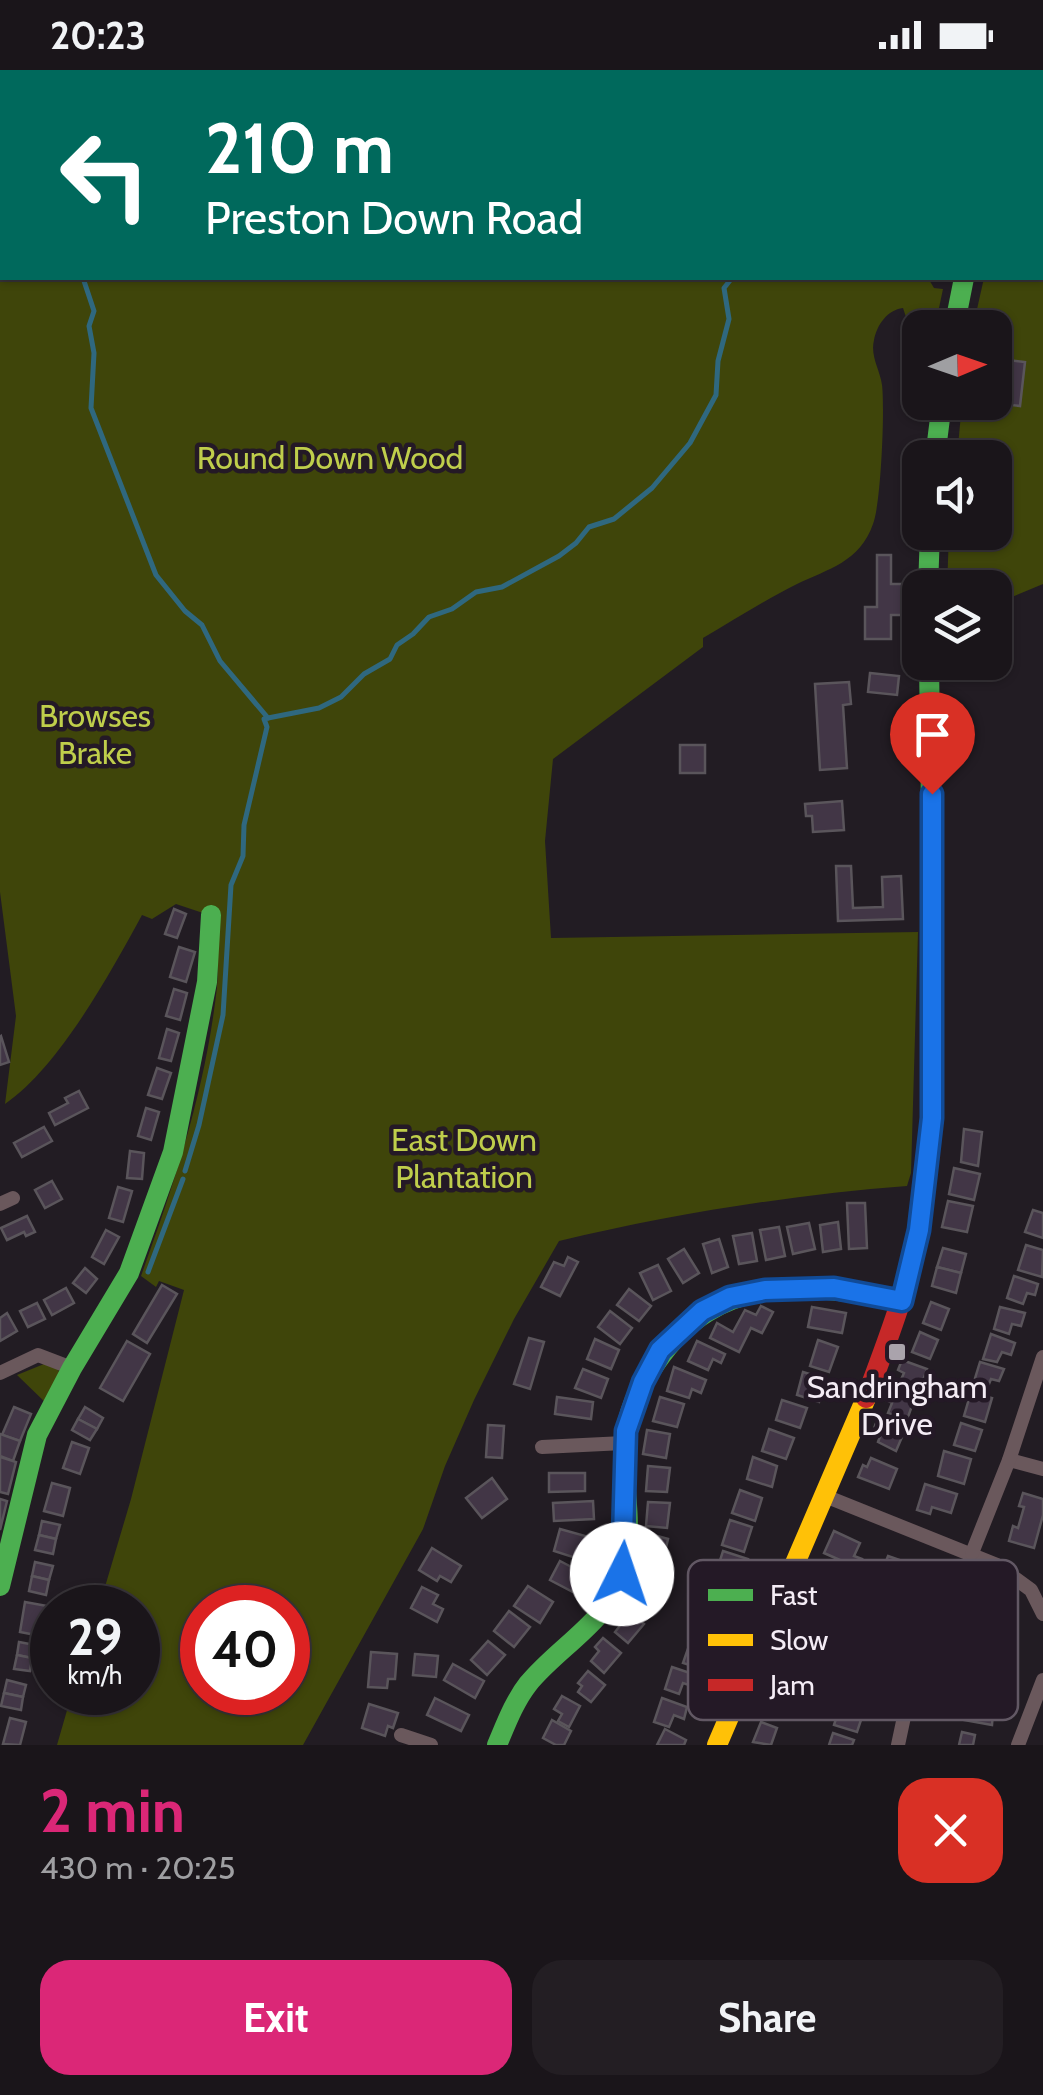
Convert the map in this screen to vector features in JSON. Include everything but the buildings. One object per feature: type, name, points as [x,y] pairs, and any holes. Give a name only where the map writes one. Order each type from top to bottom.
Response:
[{"type":"street","points":[[958,310],[964,280]]},
{"type":"street","points":[[795,1560],[886,1349],[919,1230],[934,1079],[929,680]]},
{"type":"street","points":[[0,1586],[38,1436],[72,1368],[129,1273],[173,1152],[205,997],[211,915]]},
{"type":"street","points":[[497,1745],[527,1685],[587,1627],[608,1602],[622,1574],[624,1443],[630,1413],[660,1350],[702,1311],[730,1297],[765,1290],[834,1288],[902,1301]]},
{"type":"street","points":[[0,1373],[38,1354],[72,1368]]},
{"type":"street","points":[[972,1553],[1009,1460],[1043,1357]]},
{"type":"street","points":[[542,1447],[624,1443]]},
{"type":"street","points":[[1009,1460],[1043,1469]]},
{"type":"street","points":[[825,1496],[987,1560]]},
{"type":"street","points":[[1018,1580],[1031,1590],[1043,1614]]},
{"type":"street","points":[[1018,1745],[1043,1680]]},
{"type":"street","points":[[717,1745],[727,1720]]},
{"type":"street","points":[[898,1745],[903,1720]]},
{"type":"street","points":[[401,1735],[430,1745]]},
{"type":"green space","points":[[0,280],[929,280],[934,288],[943,289],[939,310],[897,309],[875,334],[873,352],[883,397],[880,477],[873,524],[860,547],[842,563],[785,590],[703,638],[703,647],[553,759],[545,841],[551,938],[918,932],[911,1173],[907,1186],[732,1207],[559,1241],[474,1400],[423,1529],[303,1745],[57,1745],[66,1715],[160,1715],[160,1585],[106,1585],[184,1290],[159,1281],[156,1287],[141,1276],[177,1170],[205,1061],[217,987],[215,917],[176,904],[152,919],[142,915],[64,1043],[25,1088],[5,1104],[16,1016],[0,892]]},
{"type":"green space","points":[[984,280],[1043,280],[1043,584],[1012,597],[1012,570],[948,570],[948,550],[1012,550],[1012,440],[959,440],[960,420],[1012,420],[1012,310],[977,310]]},
{"type":"green space","points":[[44,1364],[58,1369],[60,1375],[48,1405],[17,1375]]},
{"type":"waterway","points":[[84,280],[94,311],[89,326],[94,353],[91,408],[156,575],[185,611],[202,625],[220,661],[268,718],[264,719],[267,727],[244,825],[243,856],[231,885],[223,1015],[185,1171]]},
{"type":"waterway","points":[[268,718],[319,708],[341,697],[364,674],[390,659],[397,645],[429,617],[452,609],[476,592],[502,587],[559,556],[589,527],[614,519],[652,488],[690,443],[716,395],[718,361],[729,319],[724,288],[730,280]]},
{"type":"waterway","points":[[148,1272],[183,1179]]},
{"type":"traffic: fast","points":[[958,310],[964,280]]},
{"type":"traffic: fast","points":[[937,440],[940,420]]},
{"type":"traffic: fast","points":[[929,550],[929,570]]},
{"type":"traffic: fast","points":[[929,680],[933,960]]},
{"type":"traffic: fast","points":[[0,1586],[37,1435],[129,1273],[173,1152],[207,982],[211,915]]},
{"type":"traffic: fast","points":[[497,1745],[528,1684],[593,1621],[615,1593],[628,1542],[624,1456],[628,1419],[645,1380],[680,1333],[707,1312],[766,1291],[832,1290],[902,1301]]},
{"type":"traffic: slow","points":[[796,1560],[866,1398]]},
{"type":"traffic: slow","points":[[717,1745],[728,1720]]},
{"type":"traffic: jam","points":[[866,1398],[903,1294],[925,1196],[933,1095],[933,960]]},
{"type":"place","name":"Sandringham Drive","points":[[897,1352]]},
{"type":"route","points":[[622,1574],[626,1431],[643,1382],[660,1350],[702,1311],[730,1297],[765,1290],[834,1288],[902,1301],[919,1230],[932,1118],[932,794]]},
{"type":"park label","name":"Round Down Wood","points":[[330,458]]},
{"type":"park label","name":"Browses Brake","points":[[95,734]]},
{"type":"park label","name":"East Down Plantation","points":[[464,1158]]}]
